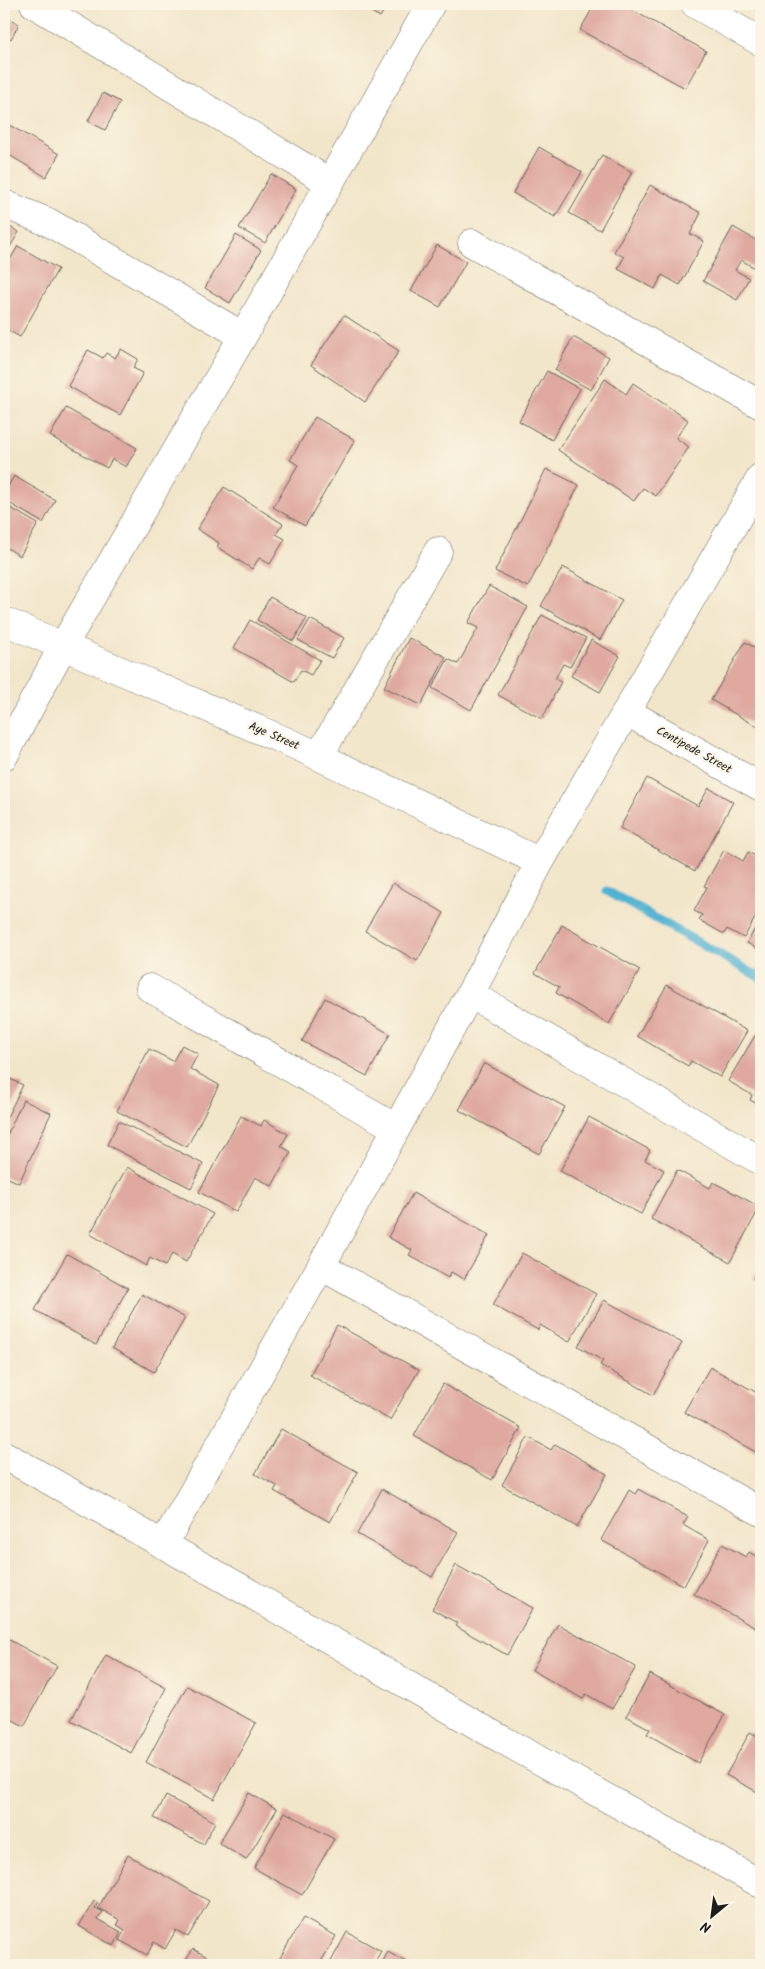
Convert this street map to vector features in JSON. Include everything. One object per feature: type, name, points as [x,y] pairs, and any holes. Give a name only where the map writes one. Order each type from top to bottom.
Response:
[{"type":"street","points":[[34,4],[330,182]]},
{"type":"street","points":[[4,756],[63,646],[243,336],[432,4]]},
{"type":"street","points":[[708,7],[761,42]]},
{"type":"street","points":[[4,204],[50,222],[243,336]]},
{"type":"street","points":[[472,243],[761,404]]},
{"type":"street","points":[[164,1545],[321,1266],[540,862],[761,477]]},
{"type":"street","points":[[319,756],[438,551]]},
{"type":"street","name":"Aye Street","points":[[4,621],[319,756],[540,862]]},
{"type":"street","name":"Centipede Street","points":[[627,712],[761,787]]},
{"type":"street","points":[[150,988],[396,1128]]},
{"type":"street","points":[[470,994],[761,1161]]},
{"type":"street","points":[[321,1266],[761,1512]]},
{"type":"street","points":[[4,1455],[247,1592],[487,1732],[761,1884]]},
{"type":"building","points":[[357,4],[388,4],[380,17]]},
{"type":"building","points":[[595,4],[621,4],[706,51],[685,88],[580,30]]},
{"type":"building","points":[[4,15],[19,24],[11,39],[4,34]]},
{"type":"building","points":[[103,93],[120,102],[105,130],[88,121]]},
{"type":"building","points":[[4,122],[59,154],[46,177],[4,152]]},
{"type":"building","points":[[539,147],[582,172],[555,217],[513,193]]},
{"type":"building","points":[[602,155],[632,172],[600,230],[569,213]]},
{"type":"building","points":[[271,174],[296,189],[265,243],[239,228]]},
{"type":"building","points":[[650,185],[701,213],[690,234],[704,241],[680,285],[662,275],[655,289],[618,269],[624,257],[614,252]]},
{"type":"building","points":[[4,224],[19,232],[8,250],[4,248]]},
{"type":"building","points":[[733,227],[761,243],[761,257],[755,268],[741,260],[735,270],[749,278],[737,300],[703,281]]},
{"type":"building","points":[[236,235],[261,250],[230,303],[205,288]]},
{"type":"building","points":[[437,245],[466,262],[440,307],[411,291]]},
{"type":"building","points":[[18,246],[58,269],[20,337],[4,328],[4,270]]},
{"type":"building","points":[[344,315],[399,351],[365,402],[311,365]]},
{"type":"building","points":[[573,337],[609,357],[591,390],[555,370]]},
{"type":"building","points":[[121,349],[138,359],[133,368],[143,373],[120,415],[68,386],[88,350],[103,358],[106,353],[115,358]]},
{"type":"building","points":[[547,371],[580,389],[552,440],[519,421]]},
{"type":"building","points":[[605,379],[626,394],[633,383],[688,420],[676,438],[689,447],[656,496],[643,488],[634,501],[558,450]]},
{"type":"building","points":[[66,408],[137,448],[126,467],[112,459],[107,468],[50,436]]},
{"type":"building","points":[[315,417],[355,440],[305,526],[273,507],[298,465],[290,460]]},
{"type":"building","points":[[546,469],[579,485],[528,587],[495,571]]},
{"type":"building","points":[[14,476],[55,500],[43,523],[4,500],[4,493]]},
{"type":"building","points":[[224,487],[283,524],[276,534],[285,539],[270,564],[259,558],[252,569],[217,547],[219,543],[197,529]]},
{"type":"building","points":[[4,504],[38,524],[20,556],[4,546]]},
{"type":"building","points":[[563,567],[622,600],[600,640],[541,606]]},
{"type":"building","points":[[489,586],[528,607],[471,710],[432,688],[448,659],[458,664],[478,628],[468,623]]},
{"type":"building","points":[[270,597],[307,618],[293,641],[257,620]]},
{"type":"building","points":[[542,615],[586,638],[570,667],[563,664],[555,679],[561,682],[542,719],[498,695]]},
{"type":"building","points":[[310,619],[344,638],[332,658],[298,640]]},
{"type":"building","points":[[250,620],[320,660],[311,675],[301,670],[294,682],[234,648]]},
{"type":"building","points":[[409,638],[446,657],[421,705],[384,687]]},
{"type":"building","points":[[591,640],[620,656],[600,692],[571,676]]},
{"type":"building","points":[[745,642],[761,651],[761,721],[758,727],[711,700]]},
{"type":"building","points":[[647,778],[698,806],[709,788],[733,802],[695,871],[620,828]]},
{"type":"building","points":[[724,850],[743,861],[748,852],[761,859],[761,907],[744,938],[727,929],[724,934],[699,920],[702,915],[694,911],[707,887],[704,886]]},
{"type":"building","points":[[393,883],[444,913],[417,961],[365,931]]},
{"type":"building","points":[[761,918],[761,951],[747,943]]},
{"type":"building","points":[[562,925],[640,970],[609,1024],[556,993],[559,987],[535,973]]},
{"type":"building","points":[[667,985],[747,1031],[720,1077],[691,1061],[688,1066],[637,1036]]},
{"type":"building","points":[[325,998],[390,1034],[367,1076],[302,1041]]},
{"type":"building","points":[[756,1034],[761,1038],[761,1106],[750,1100],[752,1095],[728,1081]]},
{"type":"building","points":[[182,1045],[198,1054],[190,1069],[219,1085],[187,1147],[117,1111],[149,1049],[173,1061]]},
{"type":"building","points":[[484,1063],[565,1107],[539,1154],[459,1110]]},
{"type":"building","points":[[4,1076],[23,1085],[4,1123]]},
{"type":"building","points":[[23,1100],[51,1113],[19,1183],[4,1176],[4,1142]]},
{"type":"building","points":[[241,1116],[261,1126],[264,1120],[288,1134],[281,1146],[291,1152],[272,1186],[255,1177],[236,1212],[199,1192]]},
{"type":"building","points":[[589,1117],[650,1150],[645,1160],[664,1170],[641,1214],[560,1171]]},
{"type":"building","points":[[119,1121],[203,1164],[191,1188],[107,1145]]},
{"type":"building","points":[[127,1167],[213,1214],[186,1262],[172,1254],[165,1266],[150,1258],[146,1266],[90,1234]]},
{"type":"building","points":[[677,1170],[710,1188],[713,1182],[760,1207],[730,1262],[651,1219]]},
{"type":"building","points":[[413,1193],[489,1235],[464,1279],[451,1272],[448,1278],[409,1255],[412,1250],[388,1237]]},
{"type":"building","points":[[522,1253],[596,1294],[569,1342],[540,1325],[538,1330],[493,1305]]},
{"type":"building","points":[[67,1254],[128,1288],[96,1345],[35,1310]]},
{"type":"building","points":[[761,1264],[761,1283],[753,1279]]},
{"type":"building","points":[[142,1294],[185,1318],[154,1372],[112,1348]]},
{"type":"building","points":[[604,1300],[682,1343],[653,1395],[600,1365],[603,1361],[578,1346]]},
{"type":"building","points":[[337,1325],[419,1370],[390,1420],[310,1375]]},
{"type":"building","points":[[710,1367],[761,1395],[761,1455],[684,1412]]},
{"type":"building","points":[[443,1384],[521,1428],[492,1480],[414,1436]]},
{"type":"building","points":[[281,1429],[358,1472],[330,1522],[274,1491],[277,1486],[255,1474]]},
{"type":"building","points":[[528,1437],[551,1450],[555,1444],[607,1474],[577,1527],[502,1485]]},
{"type":"building","points":[[382,1489],[458,1532],[432,1577],[357,1534]]},
{"type":"building","points":[[638,1489],[688,1517],[683,1525],[709,1540],[684,1586],[601,1540],[629,1490],[635,1494]]},
{"type":"building","points":[[722,1544],[746,1557],[749,1552],[761,1559],[761,1631],[694,1594]]},
{"type":"building","points":[[456,1565],[533,1608],[507,1655],[455,1626],[457,1623],[432,1609]]},
{"type":"building","points":[[558,1624],[636,1667],[612,1709],[586,1694],[583,1699],[532,1670]]},
{"type":"building","points":[[4,1637],[57,1666],[24,1726],[4,1715]]},
{"type":"building","points":[[106,1655],[166,1688],[131,1753],[71,1720]]},
{"type":"building","points":[[650,1674],[725,1715],[698,1763],[647,1734],[650,1729],[626,1716]]},
{"type":"building","points":[[187,1686],[256,1723],[214,1799],[146,1762]]},
{"type":"building","points":[[750,1732],[761,1738],[761,1794],[726,1775]]},
{"type":"building","points":[[249,1793],[277,1809],[246,1860],[219,1843]]},
{"type":"building","points":[[166,1796],[215,1822],[204,1844],[154,1818]]},
{"type":"building","points":[[285,1812],[334,1839],[302,1895],[254,1868]]},
{"type":"building","points":[[128,1855],[209,1901],[188,1937],[176,1930],[165,1949],[154,1942],[147,1955],[119,1940],[125,1930],[117,1925],[120,1920],[98,1908]]},
{"type":"building","points":[[94,1901],[98,1903],[95,1908],[103,1912],[98,1919],[121,1932],[114,1946],[79,1926]]},
{"type":"building","points":[[303,1918],[336,1936],[319,1965],[276,1965]]},
{"type":"building","points":[[347,1932],[381,1951],[373,1965],[329,1965]]},
{"type":"building","points":[[193,1949],[222,1965],[183,1965]]},
{"type":"building","points":[[388,1952],[411,1965],[381,1965]]},
{"type":"waterway","points":[[607,891],[761,978]]}]
